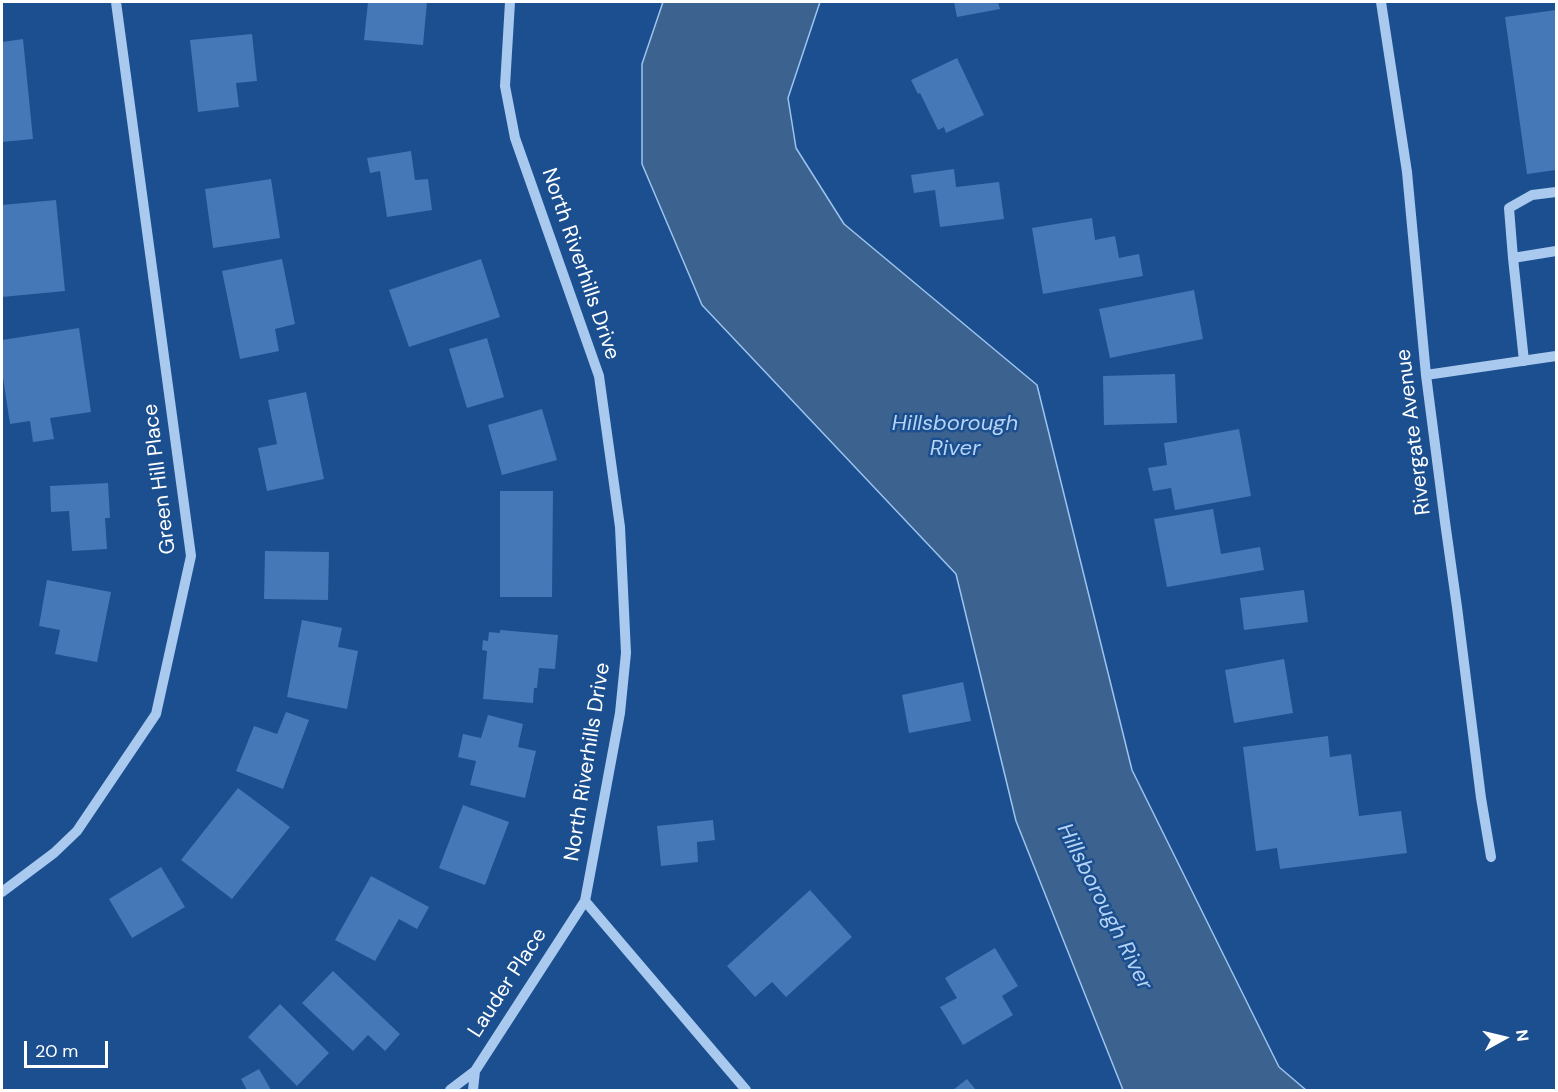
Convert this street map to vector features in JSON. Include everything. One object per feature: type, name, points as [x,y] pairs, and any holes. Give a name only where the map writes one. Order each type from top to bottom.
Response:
[{"type":"street","name":"Green Hill Place","points":[[2,892],[54,853],[77,831],[156,714],[191,556],[116,2]]},
{"type":"street","name":"North Riverhills Drive","points":[[510,2],[506,86],[515,138],[599,376],[620,527],[626,653],[620,713],[585,901]]},
{"type":"street","name":"Rivergate Avenue","points":[[1381,2],[1407,172],[1426,375],[1481,798],[1491,856]]},
{"type":"street","points":[[1524,361],[1509,208],[1532,195],[1557,192]]},
{"type":"street","points":[[1513,258],[1557,251]]},
{"type":"street","points":[[1426,375],[1557,356]]},
{"type":"street","name":"Lauder Place","points":[[473,1090],[475,1071],[585,901]]},
{"type":"street","points":[[585,901],[746,1090]]},
{"type":"street","points":[[450,1090],[475,1071]]},
{"type":"water","name":"Hillsborough River","points":[[663,2],[820,2],[788,98],[796,148],[844,224],[1037,385],[1132,770],[1279,1067],[1306,1090],[1123,1090],[1016,821],[956,574],[702,305],[642,164],[642,64]]},
{"type":"building","points":[[368,2],[427,2],[423,45],[364,40]]},
{"type":"building","points":[[954,2],[998,2],[1000,9],[957,17]]},
{"type":"building","points":[[1556,10],[1556,170],[1527,174],[1505,17]]},
{"type":"building","points":[[252,34],[257,81],[236,83],[239,107],[198,112],[190,40]]},
{"type":"building","points":[[23,39],[33,139],[2,142],[2,42]]},
{"type":"building","points":[[957,58],[984,115],[946,133],[944,127],[938,130],[911,80]]},
{"type":"building","points":[[411,151],[415,180],[428,179],[432,210],[387,217],[380,171],[370,173],[367,158]]},
{"type":"building","points":[[954,169],[956,187],[999,182],[1004,219],[940,227],[935,190],[914,193],[911,175]]},
{"type":"building","points":[[271,179],[280,238],[213,248],[205,189]]},
{"type":"building","points":[[56,200],[65,291],[2,297],[2,205]]},
{"type":"building","points":[[1092,218],[1095,240],[1115,236],[1119,258],[1139,254],[1143,276],[1043,294],[1032,228]]},
{"type":"building","points":[[282,259],[295,324],[275,329],[279,351],[240,359],[222,271]]},
{"type":"building","points":[[481,259],[500,317],[409,347],[389,290]]},
{"type":"building","points":[[1194,290],[1203,339],[1110,358],[1099,309]]},
{"type":"building","points":[[79,328],[91,412],[50,418],[54,439],[33,442],[30,421],[10,424],[2,371],[2,340]]},
{"type":"building","points":[[487,338],[504,397],[467,408],[449,349]]},
{"type":"building","points":[[1175,374],[1177,423],[1104,425],[1103,376]]},
{"type":"building","points":[[306,392],[324,479],[267,491],[258,448],[277,444],[268,400]]},
{"type":"building","points":[[542,409],[557,460],[502,475],[488,425]]},
{"type":"building","points":[[1239,429],[1251,496],[1175,510],[1171,488],[1153,491],[1148,468],[1167,465],[1164,443]]},
{"type":"building","points":[[108,483],[110,518],[105,518],[107,549],[72,551],[69,511],[51,512],[50,486]]},
{"type":"building","points":[[500,491],[553,491],[552,597],[500,597]]},
{"type":"building","points":[[1213,509],[1221,554],[1260,547],[1264,570],[1167,587],[1154,519]]},
{"type":"building","points":[[265,551],[329,552],[328,600],[264,599]]},
{"type":"building","points":[[47,580],[111,592],[97,662],[55,654],[60,630],[39,626]]},
{"type":"building","points":[[1304,590],[1308,622],[1244,630],[1240,598]]},
{"type":"building","points":[[302,620],[342,628],[338,647],[358,651],[347,709],[287,697]]},
{"type":"building","points":[[500,630],[558,635],[555,669],[539,668],[533,703],[483,699],[487,651],[482,650],[483,640],[488,641],[489,632],[500,633]]},
{"type":"building","points":[[1284,659],[1293,713],[1234,723],[1225,670]]},
{"type":"building","points":[[963,682],[971,721],[909,733],[902,695]]},
{"type":"building","points":[[286,712],[309,720],[283,789],[236,771],[254,726],[277,734]]},
{"type":"building","points":[[488,715],[523,724],[518,747],[536,751],[525,798],[470,785],[476,761],[458,757],[463,734],[481,738]]},
{"type":"building","points":[[1328,736],[1330,757],[1351,754],[1359,816],[1401,811],[1407,853],[1280,869],[1277,848],[1256,851],[1243,747]]},
{"type":"building","points":[[238,788],[290,827],[232,899],[181,860]]},
{"type":"building","points":[[463,805],[509,822],[485,885],[439,868]]},
{"type":"building","points":[[713,820],[715,840],[697,842],[698,862],[661,866],[657,826]]},
{"type":"building","points":[[161,867],[185,907],[132,938],[109,899]]},
{"type":"building","points":[[371,876],[429,907],[417,929],[399,919],[375,961],[335,940]]},
{"type":"building","points":[[810,890],[852,937],[786,997],[772,982],[755,997],[727,966]]},
{"type":"building","points":[[995,948],[1018,986],[1002,996],[1013,1015],[963,1045],[940,1007],[957,998],[945,978]]},
{"type":"building","points":[[333,971],[400,1034],[385,1051],[368,1035],[353,1051],[302,1003]]},
{"type":"building","points":[[280,1004],[329,1053],[297,1086],[248,1037]]},
{"type":"building","points":[[259,1069],[271,1090],[247,1090],[241,1079]]},
{"type":"building","points":[[967,1079],[976,1090],[953,1090]]}]
